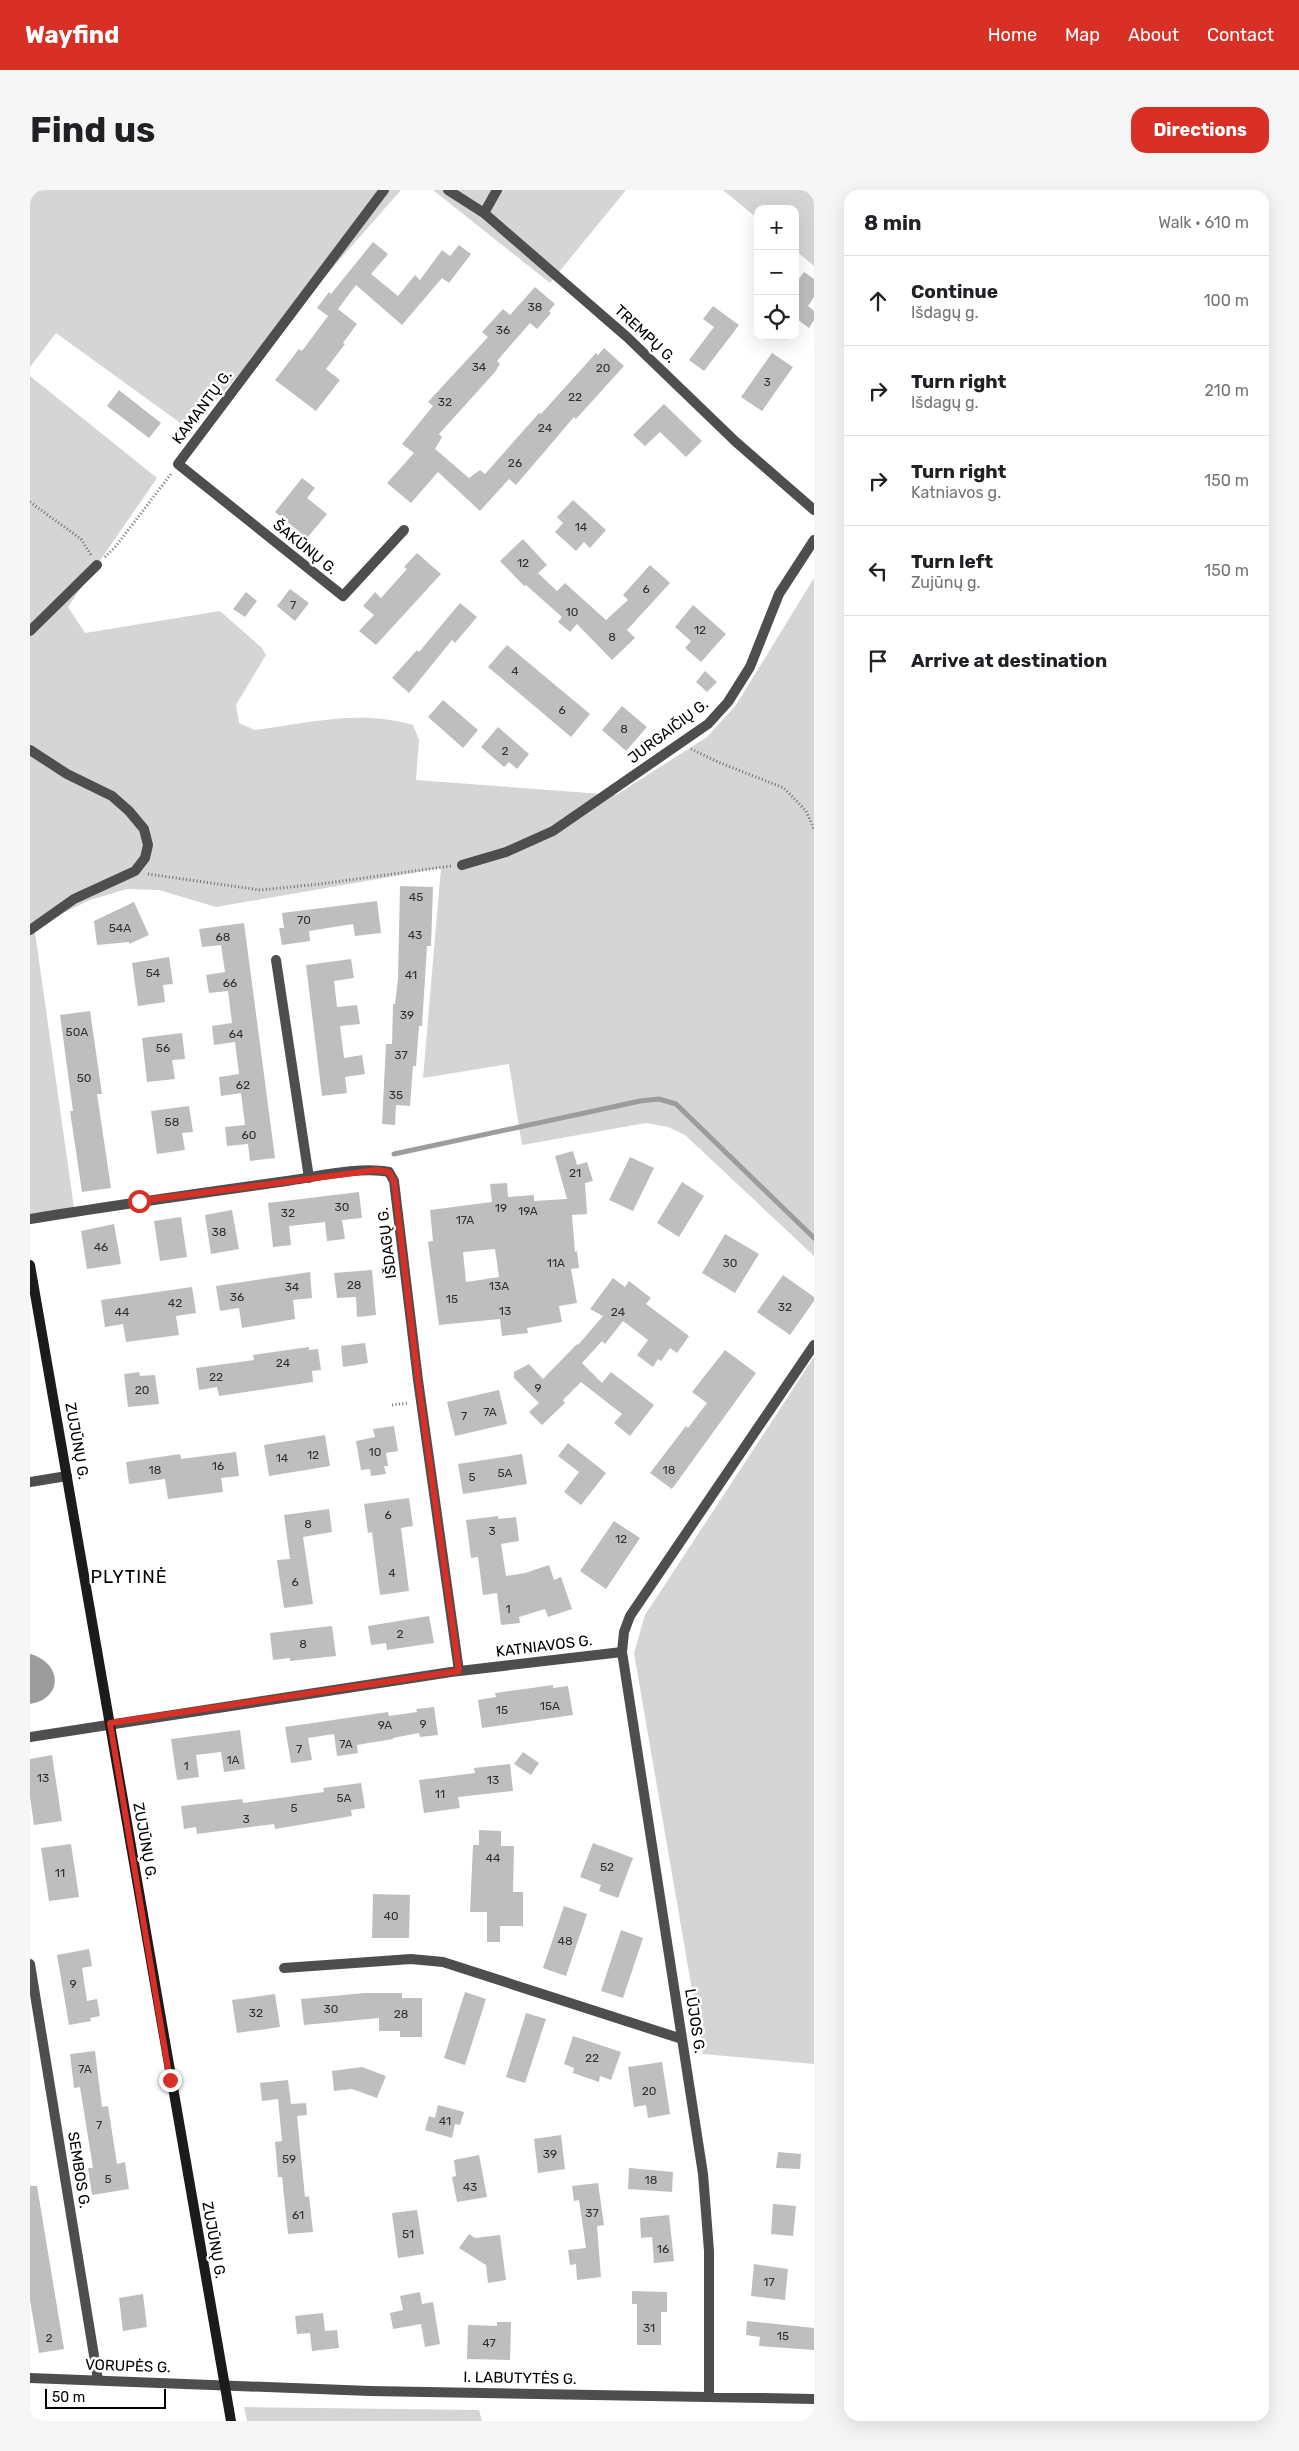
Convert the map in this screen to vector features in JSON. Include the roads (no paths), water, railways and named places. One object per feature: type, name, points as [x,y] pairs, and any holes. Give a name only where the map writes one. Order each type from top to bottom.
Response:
[{"type":"main road","name":"ZUJŪNŲ G.","points":[[30,1265],[231,2421]]},
{"type":"street","name":"KAMANTŲ G.","points":[[178,464],[384,190]]},
{"type":"street","name":"TREMPŲ G.","points":[[448,190],[484,213],[627,337],[717,424],[814,510]]},
{"type":"street","points":[[484,213],[497,190]]},
{"type":"street","name":"ŠAKŪNŲ G.","points":[[178,464],[343,596],[404,530]]},
{"type":"street","name":"JURGAIČIŲ G.","points":[[462,865],[506,852],[553,831],[708,724],[728,702],[750,667],[779,594],[814,540]]},
{"type":"street","points":[[30,631],[97,565]]},
{"type":"street","points":[[30,750],[67,774],[112,796],[129,811],[144,829],[148,845],[146,858],[135,871],[74,899],[30,930]]},
{"type":"street","points":[[276,960],[309,1178]]},
{"type":"street","name":"IŠDAGŲ G.","points":[[30,1219],[133,1202],[309,1178],[377,1170],[389,1172],[394,1181],[418,1380],[459,1671]]},
{"type":"street","points":[[622,1652],[624,1632],[630,1616],[814,1345]]},
{"type":"street","points":[[30,1482],[68,1476]]},
{"type":"street","name":"KATNIAVOS G.","points":[[110,1723],[459,1671],[622,1652]]},
{"type":"street","name":"LŪJOS G.","points":[[622,1652],[703,2174],[709,2250],[711,2323],[709,2396]]},
{"type":"street","points":[[30,1737],[110,1723]]},
{"type":"street","points":[[284,1968],[411,1959],[443,1962],[682,2039]]},
{"type":"street","name":"SEMBOS G.","points":[[30,1964],[98,2380]]},
{"type":"street","name":"VORUPĖS G.","points":[[30,2378],[225,2384]]},
{"type":"street","name":"I. LABUTYTĖS G.","points":[[225,2384],[370,2391],[814,2399]]},
{"type":"waterway","points":[[394,1154],[640,1101],[659,1099],[676,1104],[814,1238]]},
{"type":"district","name":"PLYTINĖ","points":[[129,1577]]}]
